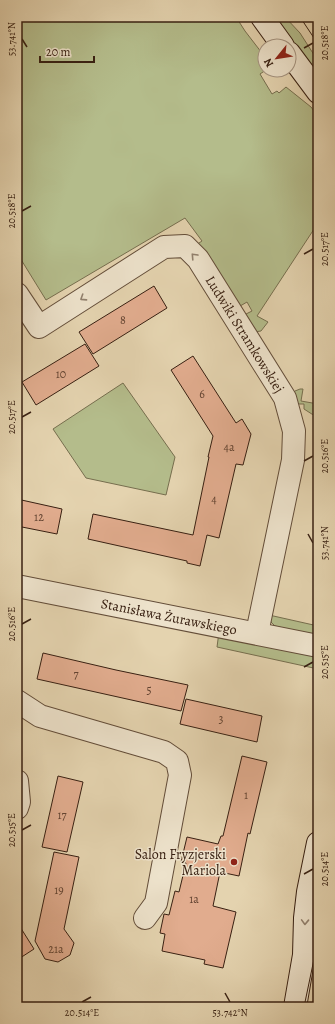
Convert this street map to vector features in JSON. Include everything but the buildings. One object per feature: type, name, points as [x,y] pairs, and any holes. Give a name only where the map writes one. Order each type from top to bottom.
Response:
[{"type":"street","points":[[262,17],[277,38]]},
{"type":"street","points":[[297,64],[318,92]]},
{"type":"street","name":"Ludwiki Stramkowskiej","points":[[17,294],[39,327],[164,247],[185,246],[198,259],[285,398],[294,432],[293,460],[257,633]]},
{"type":"street","name":"Stanisława Żurawskiego","points":[[18,588],[318,646]]},
{"type":"street","points":[[17,701],[40,716],[164,752],[177,761],[180,775],[156,903],[145,918]]},
{"type":"street","points":[[17,781],[19,802],[17,808]]},
{"type":"street","points":[[295,1007],[304,954],[305,918],[308,892],[318,843]]},
{"type":"green space","points":[[17,17],[236,17],[257,47],[257,78],[262,78],[272,94],[277,91],[279,93],[286,87],[311,107],[318,116],[318,223],[257,316],[268,322],[261,331],[254,332],[240,317],[252,311],[247,302],[235,309],[196,245],[202,241],[185,218],[46,300],[17,253]]},
{"type":"green space","points":[[270,17],[285,17],[300,33],[318,61],[318,81],[297,53],[297,38],[286,38]]},
{"type":"green space","points":[[123,383],[175,457],[166,495],[86,478],[53,429]]},
{"type":"green space","points":[[303,389],[301,401],[318,404],[318,418],[304,409],[304,404],[294,404],[293,393]]},
{"type":"green space","points":[[269,615],[318,626],[318,637],[275,626],[271,622]]},
{"type":"green space","points":[[219,632],[318,654],[318,669],[217,647]]},
{"type":"tram line","points":[[300,17],[318,44]]},
{"type":"tram line","points":[[315,17],[318,25]]},
{"type":"tram line","points":[[304,1007],[318,940]]},
{"type":"tram line","points":[[312,1007],[318,980]]},
{"type":"place","name":"Salon Fryzjerski Mariola","points":[[234,862]]}]
